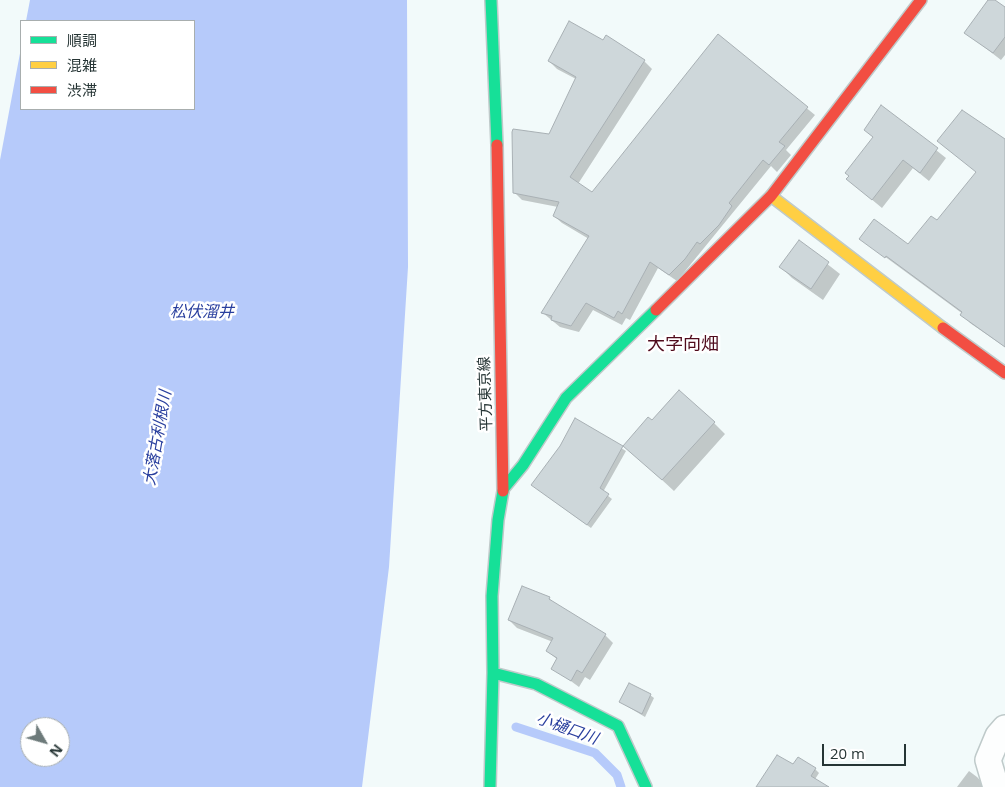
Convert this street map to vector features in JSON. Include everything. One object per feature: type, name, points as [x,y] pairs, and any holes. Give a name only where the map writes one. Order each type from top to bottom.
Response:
[{"type":"street","name":"平方東京線","points":[[490,787],[493,673],[492,596],[498,520],[504,488],[498,277],[497,149],[491,0]]},
{"type":"street","points":[[504,488],[522,465],[566,398],[771,196],[921,0]]},
{"type":"street","points":[[771,196],[926,316],[1005,373]]},
{"type":"street","points":[[493,673],[536,684],[618,726],[646,787]]},
{"type":"street","points":[[996,787],[988,760],[998,736],[1005,728]]},
{"type":"water","name":"松伏溜井","points":[[30,0],[407,0],[408,267],[389,567],[362,787],[0,787],[0,160],[20,53],[20,110],[195,110],[195,20],[26,20]]},
{"type":"building","points":[[988,0],[995,0],[1005,7],[1005,37],[993,53],[964,33]]},
{"type":"building","points":[[569,21],[603,40],[606,35],[645,60],[570,177],[592,192],[718,34],[808,107],[779,142],[785,146],[769,165],[763,160],[729,203],[732,206],[719,225],[700,244],[697,242],[685,259],[669,275],[650,262],[622,314],[618,311],[614,318],[586,303],[571,326],[551,320],[552,316],[541,313],[589,236],[553,216],[559,202],[513,193],[512,132],[513,129],[549,134],[576,77],[548,61]]},
{"type":"building","points":[[881,105],[938,148],[920,173],[903,160],[872,200],[846,179],[849,176],[845,173],[873,137],[864,130]]},
{"type":"building","points":[[962,110],[1005,139],[1005,347],[960,315],[962,312],[886,256],[885,258],[859,239],[874,219],[908,244],[931,216],[937,220],[976,172],[937,141]]},
{"type":"building","points":[[799,240],[829,262],[811,289],[779,267]]},
{"type":"building","points":[[679,390],[715,422],[662,480],[623,446],[648,417],[652,420]]},
{"type":"building","points":[[575,418],[623,446],[600,488],[609,494],[587,525],[531,485],[560,446]]},
{"type":"building","points":[[522,586],[550,597],[549,599],[606,634],[582,673],[577,670],[571,681],[551,669],[557,658],[546,651],[553,638],[508,620]]},
{"type":"building","points":[[629,683],[651,694],[642,714],[619,702]]},
{"type":"building","points":[[777,755],[793,764],[798,757],[816,768],[811,776],[829,787],[756,787]]},
{"type":"waterway","name":"小樋口川","points":[[516,727],[595,753],[617,775],[621,787]]},
{"type":"traffic: fast","points":[[491,0],[497,145]]},
{"type":"traffic: fast","points":[[504,488],[523,465],[566,398],[656,310]]},
{"type":"traffic: fast","points":[[490,787],[493,673],[492,596],[498,520],[503,491]]},
{"type":"traffic: fast","points":[[493,673],[536,684],[618,726],[646,787]]},
{"type":"traffic: slow","points":[[771,196],[943,328]]},
{"type":"traffic: jam","points":[[656,310],[771,196],[921,0]]},
{"type":"traffic: jam","points":[[497,145],[503,491]]},
{"type":"traffic: jam","points":[[943,328],[1005,373]]},
{"type":"district","name":"大字向畑","points":[[683,345]]},
{"type":"water label","name":"大落古利根川","points":[[158,438]]}]
